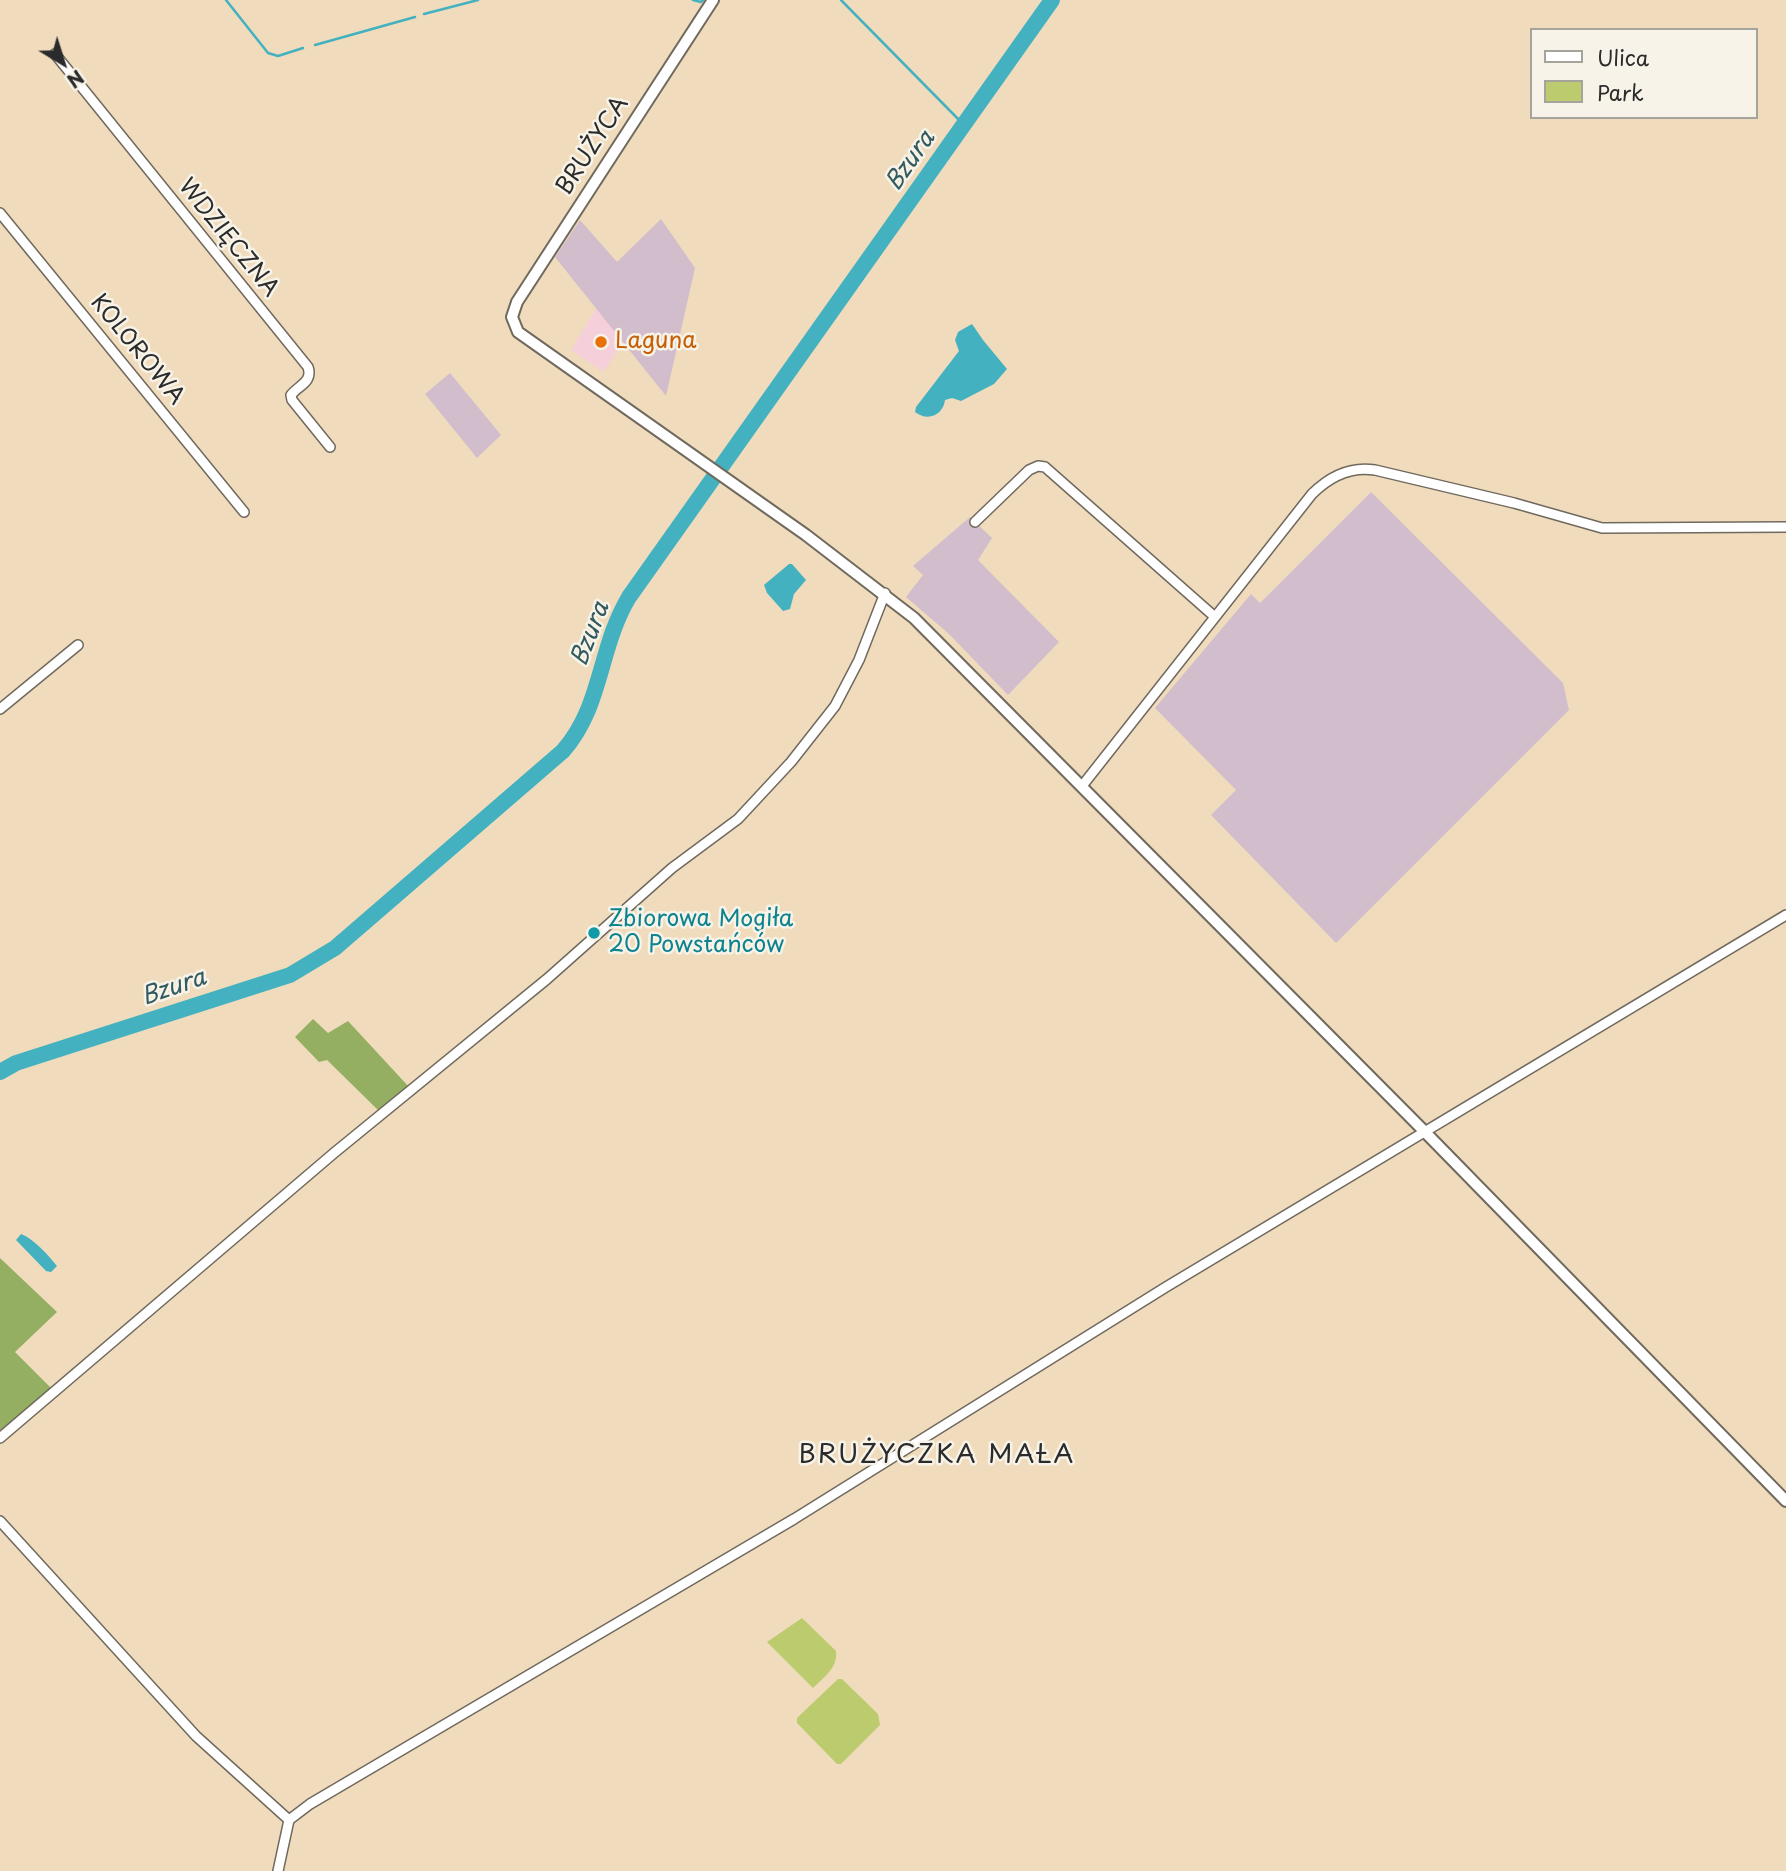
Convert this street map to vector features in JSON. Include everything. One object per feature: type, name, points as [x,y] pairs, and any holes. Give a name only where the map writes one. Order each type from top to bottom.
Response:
[{"type":"street","name":"BRUŻYCA","points":[[713,0],[517,302],[512,317],[523,336],[885,593]]},
{"type":"street","name":"WDZIĘCZNA","points":[[55,54],[308,367],[310,373],[307,381],[294,391],[292,400],[330,447]]},
{"type":"street","name":"KOLOROWA","points":[[0,213],[244,512]]},
{"type":"street","points":[[975,522],[1029,470],[1038,466],[1045,467],[1215,617]]},
{"type":"street","points":[[1082,786],[1312,494],[1335,476],[1354,470],[1375,470],[1476,493],[1602,528],[1786,527]]},
{"type":"street","points":[[0,1438],[334,1153],[547,979],[672,868],[738,819],[791,762],[835,706],[859,660],[885,593],[950,652],[1786,1501]]},
{"type":"street","points":[[0,709],[78,645]]},
{"type":"street","points":[[278,1871],[289,1820],[310,1804],[794,1519],[1154,1294],[1786,915]]},
{"type":"street","points":[[0,1521],[196,1735],[289,1820]]},
{"type":"shaded area","points":[[661,219],[695,268],[666,396],[555,257],[580,220],[617,262]]},
{"type":"shaded area","points":[[597,307],[624,341],[604,372],[571,350]]},
{"type":"shaded area","points":[[450,373],[501,435],[477,458],[425,394]]},
{"type":"shaded area","points":[[1371,492],[1563,683],[1569,710],[1336,943],[1211,815],[1236,790],[1155,708],[1251,594],[1260,603]]},
{"type":"shaded area","points":[[970,517],[992,538],[978,560],[1059,642],[1008,695],[949,634],[906,597],[923,575],[913,566]]},
{"type":"green space","points":[[313,1019],[328,1033],[348,1021],[409,1087],[379,1111],[327,1060],[319,1062],[295,1037]]},
{"type":"green space","points":[[0,1258],[57,1312],[15,1352],[53,1390],[2,1431],[0,1429]]},
{"type":"green space","points":[[802,1618],[836,1651],[833,1667],[813,1688],[767,1642]]},
{"type":"green space","points":[[838,1679],[842,1679],[878,1714],[880,1725],[841,1764],[837,1764],[797,1723],[797,1718]]},
{"type":"water","points":[[972,324],[1007,369],[994,384],[961,401],[952,398],[945,400],[941,410],[930,417],[915,412],[916,407],[959,351],[955,340],[958,332]]},
{"type":"water","points":[[789,564],[806,580],[794,594],[790,609],[783,611],[767,593],[764,585]]},
{"type":"water","points":[[21,1234],[36,1243],[57,1266],[51,1272],[46,1271],[16,1240]]},
{"type":"waterway","points":[[226,0],[268,53],[278,56],[303,48]]},
{"type":"waterway","points":[[424,14],[478,0]]},
{"type":"waterway","points":[[693,0],[703,0]]},
{"type":"waterway","points":[[841,0],[964,125]]},
{"type":"waterway","name":"Bzura","points":[[0,1072],[16,1063],[290,975],[335,948],[563,751],[586,715],[611,637],[629,597],[1052,0]]},
{"type":"waterway","points":[[315,45],[415,17]]},
{"type":"place","name":"Laguna","points":[[601,342]]},
{"type":"place","name":"Zbiorowa Mogiła 20 Powstańców","points":[[594,933]]},
{"type":"district","name":"BRUŻYCZKA MAŁA","points":[[937,1456]]}]
